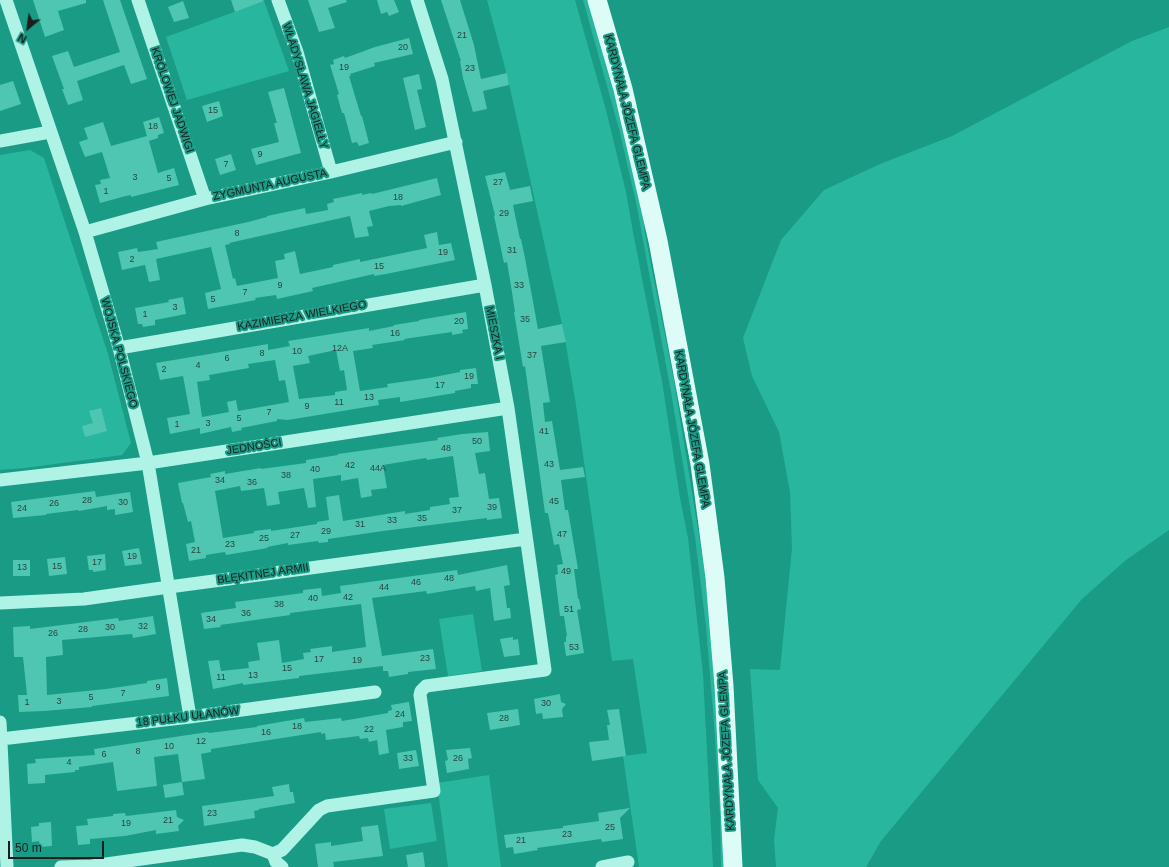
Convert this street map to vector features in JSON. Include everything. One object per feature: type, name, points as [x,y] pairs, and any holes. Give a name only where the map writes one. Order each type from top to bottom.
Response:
[{"type":"main road","name":"KARDYNAŁA JÓZEFA GLEMPA","points":[[597,0],[623,89],[658,241],[700,464],[714,578],[724,686],[733,867]]},
{"type":"street","name":"WOJSKA POLSKIEGO","points":[[6,0],[85,232],[119,348],[148,463],[190,717]]},
{"type":"street","name":"KRÓLOWEJ JADWIGI","points":[[138,0],[205,199]]},
{"type":"street","name":"WŁADYSŁAWA JAGIEŁŁY","points":[[278,0],[296,52],[331,172]]},
{"type":"street","name":"MIESZKA I","points":[[272,854],[282,850],[319,810],[327,806],[434,791],[420,695],[421,691],[426,686],[545,670],[508,408],[485,285],[442,79],[417,0]]},
{"type":"street","points":[[0,141],[50,132]]},
{"type":"street","name":"ZYGMUNTA AUGUSTA","points":[[85,232],[205,199],[331,172],[456,142]]},
{"type":"street","name":"KAZIMIERZA WIELKIEGO","points":[[119,348],[485,285]]},
{"type":"street","name":"JEDNOŚCI","points":[[0,480],[148,463],[508,408]]},
{"type":"street","name":"BŁĘKITNEJ ARMII","points":[[0,603],[84,599],[526,539]]},
{"type":"street","name":"18 PUŁKU UŁANÓW","points":[[1,738],[190,717],[375,692]]},
{"type":"street","points":[[0,722],[7,867]]},
{"type":"street","points":[[60,867],[92,866],[242,845],[255,847],[272,854],[276,862],[282,867]]},
{"type":"street","points":[[602,867],[628,862]]},
{"type":"green space","points":[[487,0],[575,0],[606,110],[626,192],[662,381],[680,498],[688,538],[703,674],[713,867],[639,867],[623,756],[647,753],[633,659],[612,661],[576,405],[564,333],[508,79]]},
{"type":"green space","points":[[583,0],[589,0],[624,128],[642,203],[645,234],[674,381],[703,561],[710,616],[726,867],[721,867],[720,815],[714,723],[706,627],[695,537],[671,392],[636,202],[619,129]]},
{"type":"green space","points":[[264,1],[289,71],[187,100],[166,37]]},
{"type":"green space","points":[[1169,27],[1169,530],[1126,560],[1082,599],[881,841],[866,867],[776,867],[774,840],[778,808],[758,780],[750,669],[780,670],[792,548],[790,492],[779,432],[752,376],[743,338],[781,240],[824,190],[880,164],[952,136],[1132,41]]},
{"type":"green space","points":[[30,150],[44,158],[108,354],[131,443],[122,455],[0,470],[0,155]]},
{"type":"green space","points":[[473,614],[482,671],[448,676],[439,619]]},
{"type":"green space","points":[[489,775],[501,867],[448,867],[437,783]]},
{"type":"green space","points":[[431,803],[437,841],[390,849],[384,809]]},
{"type":"building","points":[[33,0],[86,0],[86,3],[58,11],[64,30],[45,37]]},
{"type":"building","points":[[103,0],[120,0],[147,79],[131,84],[124,65],[77,81],[83,100],[68,105],[52,56],[68,51],[74,67],[120,52]]},
{"type":"building","points":[[231,0],[263,0],[264,1],[235,12]]},
{"type":"building","points":[[308,0],[346,0],[347,2],[328,8],[335,28],[319,32]]},
{"type":"building","points":[[377,0],[394,0],[399,12],[389,16],[387,12],[381,14]]},
{"type":"building","points":[[441,0],[460,0],[474,45],[481,79],[507,73],[509,85],[483,91],[487,109],[473,112],[463,78],[461,61]]},
{"type":"building","points":[[183,1],[189,18],[174,22],[168,7]]},
{"type":"building","points":[[409,38],[413,54],[374,63],[375,66],[350,74],[351,76],[349,76],[369,143],[359,146],[357,142],[352,143],[344,113],[342,113],[337,95],[339,94],[330,65],[334,64],[333,60],[344,56],[345,58],[375,47]]},
{"type":"building","points":[[419,74],[422,89],[417,90],[426,127],[415,130],[403,78]]},
{"type":"building","points":[[13,81],[21,104],[0,111],[0,85]]},
{"type":"building","points":[[284,88],[301,153],[256,165],[251,149],[279,142],[274,123],[277,123],[268,92]]},
{"type":"building","points":[[219,101],[223,116],[207,122],[202,106]]},
{"type":"building","points":[[159,117],[164,133],[158,135],[158,138],[149,141],[158,173],[174,168],[179,185],[100,203],[95,185],[101,184],[100,180],[110,178],[102,152],[85,157],[79,142],[88,139],[84,128],[103,122],[111,146],[147,136],[143,122]]},
{"type":"building","points":[[231,154],[236,170],[220,175],[215,159]]},
{"type":"building","points":[[505,172],[510,190],[530,186],[533,201],[513,205],[525,258],[538,329],[562,324],[566,342],[541,346],[550,402],[543,403],[545,422],[552,421],[560,470],[583,467],[585,477],[561,480],[565,510],[568,510],[578,569],[574,569],[578,599],[581,609],[577,610],[584,653],[566,656],[564,642],[566,642],[567,636],[564,616],[560,616],[555,575],[558,574],[557,565],[563,564],[559,544],[554,545],[548,513],[545,513],[525,366],[523,367],[507,262],[504,263],[495,215],[485,176]]},
{"type":"building","points":[[437,178],[441,195],[401,206],[389,206],[369,211],[373,226],[367,227],[369,236],[355,238],[350,216],[225,245],[233,279],[235,278],[237,286],[278,278],[275,261],[285,259],[284,254],[295,251],[300,274],[333,267],[333,265],[360,259],[360,262],[427,248],[424,235],[437,232],[439,245],[451,243],[455,260],[386,274],[374,276],[374,274],[312,288],[313,291],[277,299],[276,295],[255,298],[256,300],[208,309],[205,293],[221,289],[211,247],[156,259],[160,280],[149,282],[145,265],[122,270],[118,252],[137,248],[138,252],[158,249],[156,242],[305,208],[306,214],[328,210],[327,204],[334,202],[333,199],[362,193],[362,195],[372,194]]},
{"type":"building","points":[[183,297],[186,314],[155,320],[155,325],[143,327],[142,324],[138,324],[135,308],[169,302],[168,300]]},
{"type":"building","points":[[466,312],[468,329],[462,330],[463,333],[452,335],[452,332],[404,339],[405,340],[372,345],[373,348],[353,351],[360,391],[388,387],[387,384],[429,378],[460,372],[460,370],[476,368],[478,384],[471,384],[471,388],[455,391],[455,393],[400,402],[400,397],[378,400],[379,405],[288,420],[277,419],[277,421],[241,428],[242,430],[232,432],[231,427],[200,434],[200,428],[170,434],[167,418],[190,414],[183,376],[160,380],[156,363],[268,344],[268,350],[290,346],[288,341],[369,328],[369,331]],"holes":[[[336,350],[340,371],[344,370],[347,390],[335,392],[335,395],[299,399],[293,366],[310,363],[308,356]],[[275,360],[279,381],[285,380],[289,402],[238,411],[236,400],[227,402],[229,412],[202,417],[197,382],[210,380],[209,375],[249,368],[248,364]]]},
{"type":"building","points":[[101,408],[107,431],[85,437],[82,426],[93,423],[89,411]]},
{"type":"building","points":[[488,432],[490,451],[475,453],[479,474],[485,473],[489,499],[499,498],[502,518],[487,520],[487,518],[383,531],[328,539],[328,542],[319,543],[318,541],[288,545],[288,543],[226,555],[225,552],[206,555],[206,558],[189,561],[186,544],[195,542],[191,521],[188,522],[178,483],[211,477],[210,474],[225,471],[225,474],[306,463],[306,460],[338,454],[438,440],[437,438]],"holes":[[[453,456],[459,497],[449,498],[450,504],[430,507],[430,510],[405,514],[405,511],[343,521],[339,495],[326,497],[329,520],[317,522],[317,524],[271,531],[271,529],[254,531],[254,533],[223,538],[215,491],[240,486],[241,491],[264,488],[267,506],[280,504],[278,492],[304,488],[308,508],[316,507],[313,479],[341,475],[341,481],[358,478],[361,498],[372,496],[371,490],[387,488],[383,465],[426,458],[427,460]]]},
{"type":"building","points":[[95,491],[96,497],[130,492],[133,512],[115,515],[115,509],[107,510],[107,506],[79,511],[13,518],[11,502]]},
{"type":"building","points":[[139,548],[142,564],[125,566],[122,551]]},
{"type":"building","points":[[105,554],[106,570],[93,572],[93,570],[89,570],[87,556]]},
{"type":"building","points":[[65,557],[67,574],[49,576],[47,559]]},
{"type":"building","points":[[13,560],[30,560],[30,576],[13,576]]},
{"type":"building","points":[[507,565],[510,585],[504,586],[507,608],[510,608],[511,618],[494,621],[490,588],[476,591],[475,586],[427,594],[426,591],[372,598],[382,656],[433,649],[436,669],[408,672],[408,674],[389,677],[388,671],[383,671],[383,666],[299,676],[299,678],[243,685],[243,683],[213,689],[208,661],[219,660],[221,671],[249,668],[248,662],[260,660],[257,643],[279,640],[282,663],[304,659],[303,653],[311,652],[310,649],[332,646],[332,652],[366,647],[361,604],[290,613],[290,615],[220,625],[221,627],[204,629],[201,613],[236,608],[235,602],[303,593],[303,590],[321,588],[322,596],[341,593],[340,586],[457,570],[458,575]]},
{"type":"building","points":[[153,616],[156,634],[133,638],[132,634],[62,640],[63,655],[46,657],[47,695],[106,689],[147,683],[147,681],[167,678],[169,696],[92,707],[19,712],[18,695],[27,695],[23,657],[14,657],[13,627],[30,626],[30,629],[118,618],[119,621]]},
{"type":"building","points":[[513,637],[513,640],[518,639],[520,655],[504,657],[500,639]]},
{"type":"building","points":[[560,694],[561,702],[566,704],[562,709],[563,717],[543,719],[542,713],[536,714],[534,699]]},
{"type":"building","points":[[409,702],[412,721],[403,722],[403,727],[386,730],[389,753],[379,755],[377,740],[369,742],[368,738],[360,739],[359,736],[326,740],[325,733],[321,734],[321,732],[211,749],[211,752],[201,754],[205,779],[182,782],[178,754],[154,757],[157,786],[117,791],[113,762],[79,767],[79,770],[75,770],[75,772],[45,775],[45,783],[28,784],[27,764],[36,763],[35,759],[95,755],[94,749],[208,732],[257,727],[304,718],[305,722],[341,718],[342,721],[388,713],[388,711],[392,710],[391,705]]},
{"type":"building","points":[[518,709],[520,725],[490,730],[487,713]]},
{"type":"building","points":[[619,709],[626,756],[592,761],[589,742],[609,740],[607,725],[610,725],[607,710]]},
{"type":"building","points":[[470,748],[472,758],[468,759],[469,769],[447,773],[445,761],[448,760],[446,750]]},
{"type":"building","points":[[416,750],[419,766],[399,769],[397,753]]},
{"type":"building","points":[[182,782],[184,795],[165,798],[163,785]]},
{"type":"building","points":[[289,784],[290,792],[293,792],[295,803],[259,809],[254,811],[255,818],[204,826],[202,806],[274,796],[272,787]]},
{"type":"building","points":[[630,808],[620,818],[623,839],[602,842],[601,839],[537,848],[538,850],[514,854],[513,847],[506,848],[504,835],[563,828],[563,826],[599,821],[598,813]]},
{"type":"building","points":[[176,810],[177,817],[184,820],[178,826],[179,831],[156,834],[156,830],[125,836],[90,839],[90,844],[78,845],[76,826],[88,825],[87,819],[113,816],[113,814],[125,813],[126,816]]},
{"type":"building","points":[[51,822],[52,846],[40,847],[39,841],[32,842],[31,827],[39,826],[39,823]]},
{"type":"building","points":[[378,825],[383,856],[333,862],[334,867],[318,867],[315,844],[331,842],[331,846],[363,841],[361,827]]},
{"type":"building","points":[[423,852],[425,867],[408,867],[406,855]]}]
